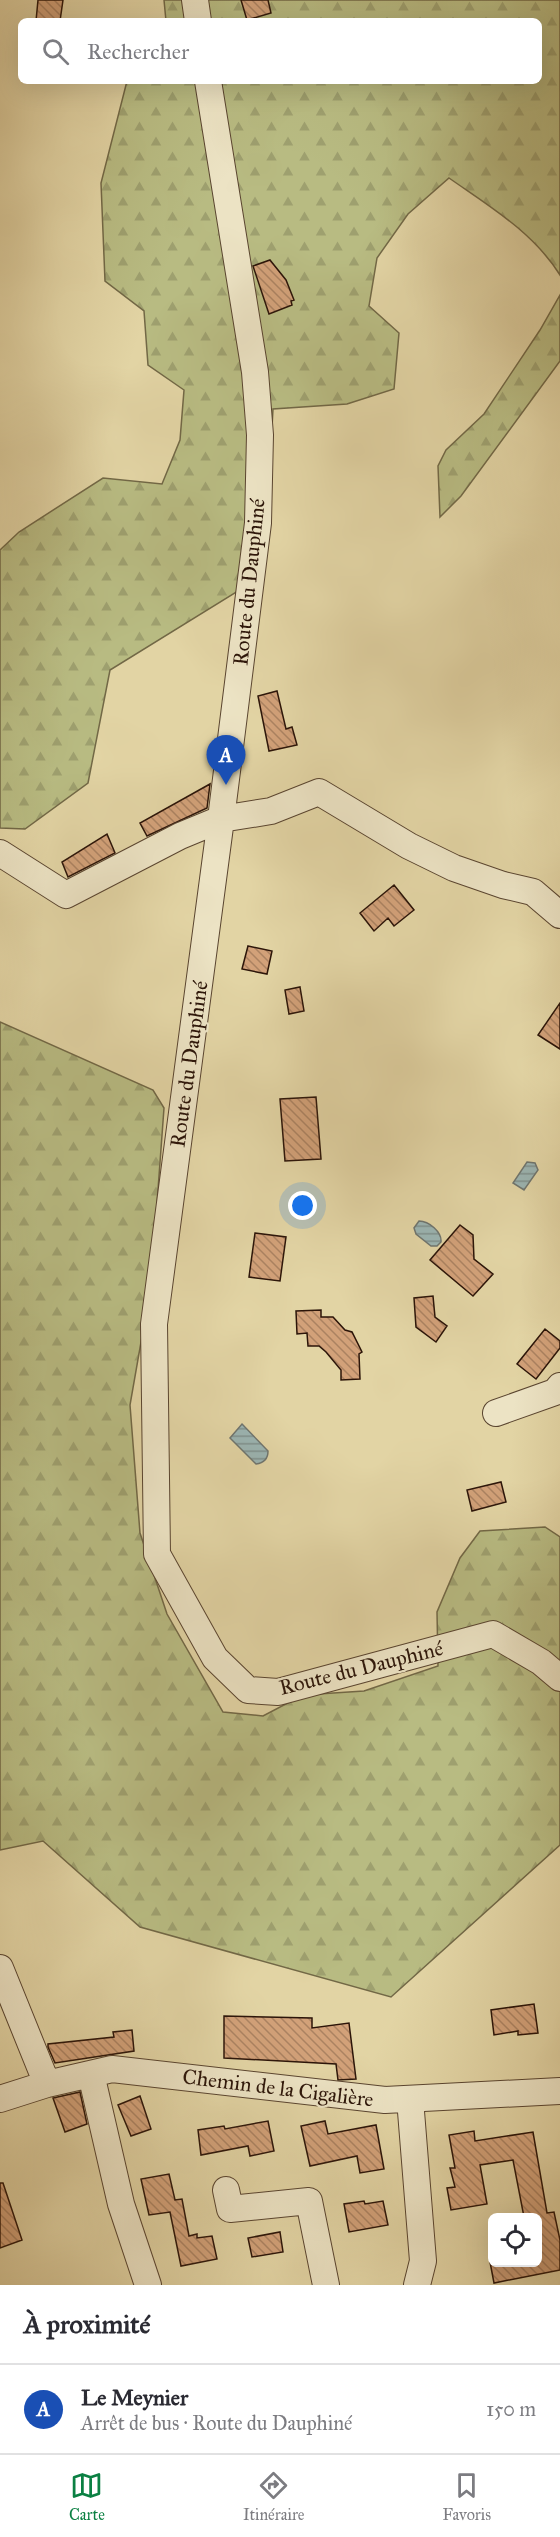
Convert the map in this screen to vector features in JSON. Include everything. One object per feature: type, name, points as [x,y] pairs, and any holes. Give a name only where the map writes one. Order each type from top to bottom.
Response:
[{"type":"street","points":[[195,0],[198,18]]},
{"type":"street","name":"Route du Dauphiné","points":[[208,84],[255,372],[260,435],[258,523],[154,1324],[157,1554],[215,1658],[248,1690],[278,1692],[493,1634],[540,1662],[560,1678]]},
{"type":"street","points":[[0,853],[66,895],[180,836],[221,819],[271,811],[319,792],[409,846],[454,868],[503,885],[533,892],[560,915]]},
{"type":"street","points":[[496,1413],[555,1392],[560,1386]]},
{"type":"street","points":[[0,1968],[46,2084]]},
{"type":"street","name":"Chemin de la Cigalière","points":[[0,2099],[46,2084],[112,2069],[385,2100],[560,2091]]},
{"type":"street","points":[[91,2074],[122,2204],[148,2285]]},
{"type":"street","points":[[410,2099],[423,2261],[417,2285]]},
{"type":"street","points":[[226,2190],[230,2209],[309,2201],[326,2285]]},
{"type":"green space","points":[[164,0],[560,0],[560,275],[524,233],[449,178],[408,214],[377,258],[369,306],[399,333],[394,389],[347,404],[273,409],[264,575],[110,670],[88,783],[25,829],[0,828],[0,550],[19,532],[103,478],[162,484],[180,440],[184,390],[148,365],[144,311],[105,281],[101,183],[126,84],[542,84],[542,18],[166,18]]},
{"type":"green space","points":[[560,295],[560,361],[461,496],[440,517],[438,466],[446,450],[484,414],[540,330]]},
{"type":"green space","points":[[0,1022],[153,1090],[164,1108],[151,1285],[130,1405],[140,1533],[167,1614],[223,1712],[263,1716],[303,1695],[364,1691],[438,1666],[437,1612],[460,1558],[480,1531],[545,1527],[560,1537],[560,1845],[391,1997],[140,1927],[43,1841],[0,1850]]},
{"type":"water","points":[[527,1162],[535,1163],[538,1170],[524,1190],[513,1183]]},
{"type":"water","points":[[419,1221],[427,1223],[437,1231],[441,1242],[437,1246],[431,1246],[416,1234],[414,1228]]},
{"type":"water","points":[[242,1424],[268,1451],[265,1460],[261,1463],[256,1464],[230,1438]]},
{"type":"building","points":[[38,0],[63,0],[60,18],[36,18]]},
{"type":"building","points":[[241,0],[268,0],[271,13],[246,18]]},
{"type":"building","points":[[270,260],[286,280],[294,300],[291,301],[292,305],[269,314],[253,266]]},
{"type":"building","points":[[277,691],[286,729],[292,727],[297,745],[269,751],[258,696]]},
{"type":"building","points":[[210,784],[207,808],[147,836],[140,823]]},
{"type":"building","points":[[107,834],[115,853],[68,877],[62,862]]},
{"type":"building","points":[[394,885],[414,910],[394,926],[388,918],[374,931],[360,913]]},
{"type":"building","points":[[248,946],[272,951],[267,974],[242,969]]},
{"type":"building","points":[[300,987],[304,1011],[289,1014],[285,990]]},
{"type":"building","points":[[560,1003],[560,1049],[538,1035]]},
{"type":"building","points":[[316,1097],[321,1159],[285,1161],[280,1099]]},
{"type":"building","points":[[460,1225],[473,1235],[474,1259],[493,1274],[473,1296],[430,1260]]},
{"type":"building","points":[[255,1233],[286,1237],[280,1281],[249,1277]]},
{"type":"building","points":[[433,1296],[435,1317],[447,1326],[436,1342],[416,1327],[414,1298]]},
{"type":"building","points":[[321,1310],[321,1317],[333,1317],[345,1330],[352,1332],[362,1352],[359,1354],[360,1379],[341,1380],[341,1370],[326,1352],[319,1346],[308,1346],[307,1333],[297,1334],[296,1311]]},
{"type":"building","points":[[545,1329],[560,1341],[560,1348],[536,1379],[517,1364]]},
{"type":"building","points":[[501,1482],[506,1502],[472,1511],[467,1490]]},
{"type":"building","points":[[534,2004],[538,2033],[518,2035],[518,2031],[494,2035],[491,2010]]},
{"type":"building","points":[[224,2016],[312,2018],[312,2028],[349,2023],[356,2079],[338,2080],[336,2064],[224,2058]]},
{"type":"building","points":[[132,2030],[134,2051],[55,2063],[48,2047],[48,2044],[114,2037],[113,2032]]},
{"type":"building","points":[[80,2092],[87,2124],[65,2132],[53,2098]]},
{"type":"building","points":[[140,2096],[151,2129],[131,2136],[118,2105]]},
{"type":"building","points":[[268,2121],[274,2151],[250,2156],[248,2146],[201,2155],[198,2130],[224,2126],[225,2129]]},
{"type":"building","points":[[325,2121],[328,2134],[376,2125],[384,2169],[360,2173],[357,2156],[310,2166],[301,2126]]},
{"type":"building","points":[[474,2131],[475,2141],[533,2132],[547,2213],[554,2212],[560,2240],[560,2270],[494,2283],[491,2267],[542,2267],[542,2213],[523,2213],[513,2160],[480,2165],[487,2204],[451,2210],[447,2188],[455,2187],[450,2168],[455,2168],[449,2135]]},
{"type":"building","points":[[169,2174],[175,2200],[182,2199],[189,2236],[197,2234],[197,2238],[212,2236],[217,2259],[181,2266],[170,2212],[149,2215],[141,2179]]},
{"type":"building","points":[[0,2183],[3,2183],[22,2240],[0,2248]]},
{"type":"building","points":[[364,2201],[365,2204],[383,2201],[388,2225],[349,2232],[344,2204]]},
{"type":"building","points":[[280,2232],[283,2252],[252,2257],[248,2238]]},
{"type":"place","name":"Le Meynier","points":[[226,785]]}]
